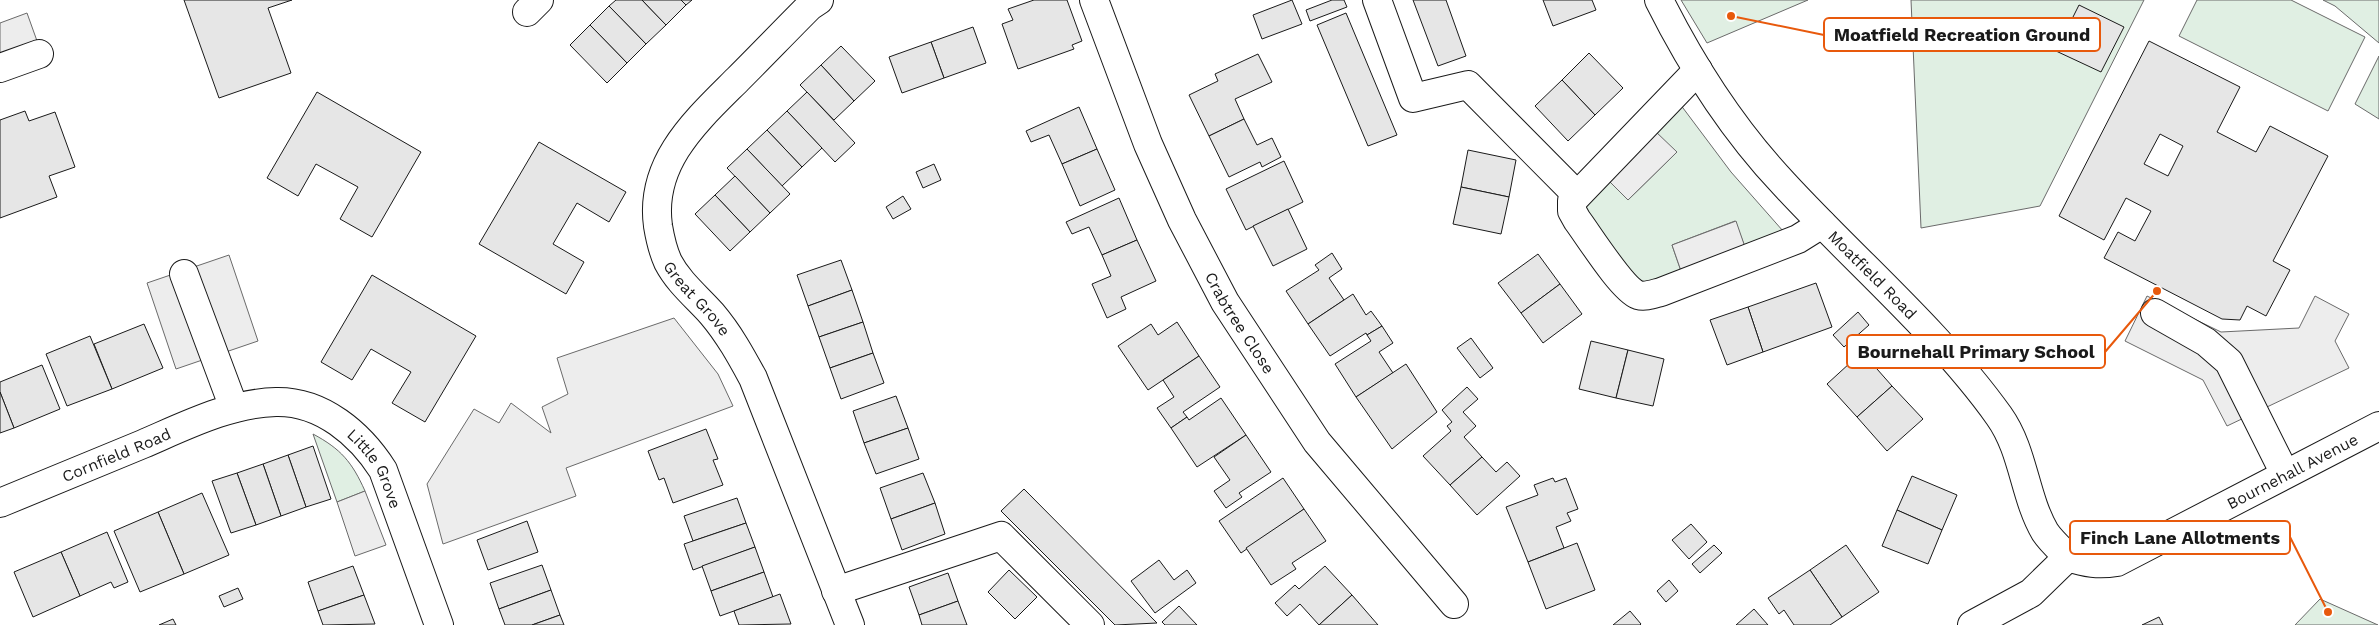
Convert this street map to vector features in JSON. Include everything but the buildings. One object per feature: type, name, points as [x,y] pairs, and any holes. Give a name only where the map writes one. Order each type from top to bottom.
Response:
[{"type":"street","name":"Crabtree Close","points":[[1094,0],[1148,144],[1182,220],[1225,302],[1317,442],[1454,604]]},
{"type":"street","points":[[1377,0],[1413,98],[1468,85],[1576,194]]},
{"type":"street","name":"Moatfield Road","points":[[1659,0],[1676,35],[1698,70],[1732,120],[1782,182],[1964,370],[2001,418],[2019,458],[2037,516],[2046,533],[2068,556]]},
{"type":"street","name":"Great Grove","points":[[811,2],[689,128],[669,160],[659,188],[656,212],[660,239],[668,261],[679,280],[713,315],[734,344],[753,378],[850,625]]},
{"type":"street","points":[[0,68],[39,54]]},
{"type":"street","points":[[1698,70],[1576,194],[1572,201],[1572,211],[1577,220],[1621,280],[1630,290],[1639,295],[1660,292],[1798,240],[1822,224]]},
{"type":"street","points":[[184,274],[234,408]]},
{"type":"street","points":[[2155,313],[2206,342],[2229,362],[2285,474]]},
{"type":"street","name":"Little Grove","points":[[234,408],[277,402],[310,408],[334,419],[370,449],[383,470],[439,625]]},
{"type":"street","name":"Cornfield Road","points":[[0,503],[187,425],[234,408]]},
{"type":"street","name":"Bournehall Avenue","points":[[2068,556],[2086,564],[2117,562],[2379,426]]},
{"type":"street","points":[[836,591],[1001,536],[1090,625]]},
{"type":"street","points":[[1972,625],[2031,594],[2068,556]]},
{"type":"green space","points":[[1681,0],[1808,0],[1707,43]]},
{"type":"green space","points":[[1911,0],[2144,0],[2040,206],[1921,228]]},
{"type":"green space","points":[[2197,0],[2291,0],[2365,37],[2328,111],[2179,36]]},
{"type":"green space","points":[[2323,0],[2379,0],[2379,43],[2335,6]]},
{"type":"green space","points":[[2379,56],[2379,119],[2355,104]]},
{"type":"green space","points":[[1680,104],[1731,172],[1783,231],[1745,247],[1735,221],[1672,245],[1681,271],[1654,282],[1638,281],[1585,213],[1586,199],[1606,178],[1628,200],[1676,153],[1654,130]]},
{"type":"green space","points":[[313,434],[331,445],[345,457],[365,491],[337,502]]},
{"type":"green space","points":[[2320,599],[2378,625],[2295,625]]},
{"type":"shaded area","points":[[27,13],[46,66],[0,82],[0,23]]},
{"type":"shaded area","points":[[1654,130],[1677,152],[1628,200],[1606,178]]},
{"type":"shaded area","points":[[1736,221],[1745,247],[1681,271],[1672,245]]},
{"type":"shaded area","points":[[229,255],[258,341],[176,369],[147,283]]},
{"type":"shaded area","points":[[2147,296],[2221,332],[2299,328],[2315,296],[2349,314],[2335,341],[2349,368],[2227,426],[2203,380],[2125,341]]},
{"type":"shaded area","points":[[674,318],[718,374],[733,406],[566,468],[576,496],[443,544],[427,484],[474,409],[499,423],[511,403],[551,433],[542,407],[568,394],[557,358]]},
{"type":"shaded area","points":[[365,491],[386,545],[355,556],[337,502]]},
{"type":"place","name":"Moatfield Recreation Ground","points":[[1731,16]]},
{"type":"place","name":"Bournehall Primary School","points":[[2157,291]]},
{"type":"place","name":"Finch Lane Allotments","points":[[2328,612]]}]
